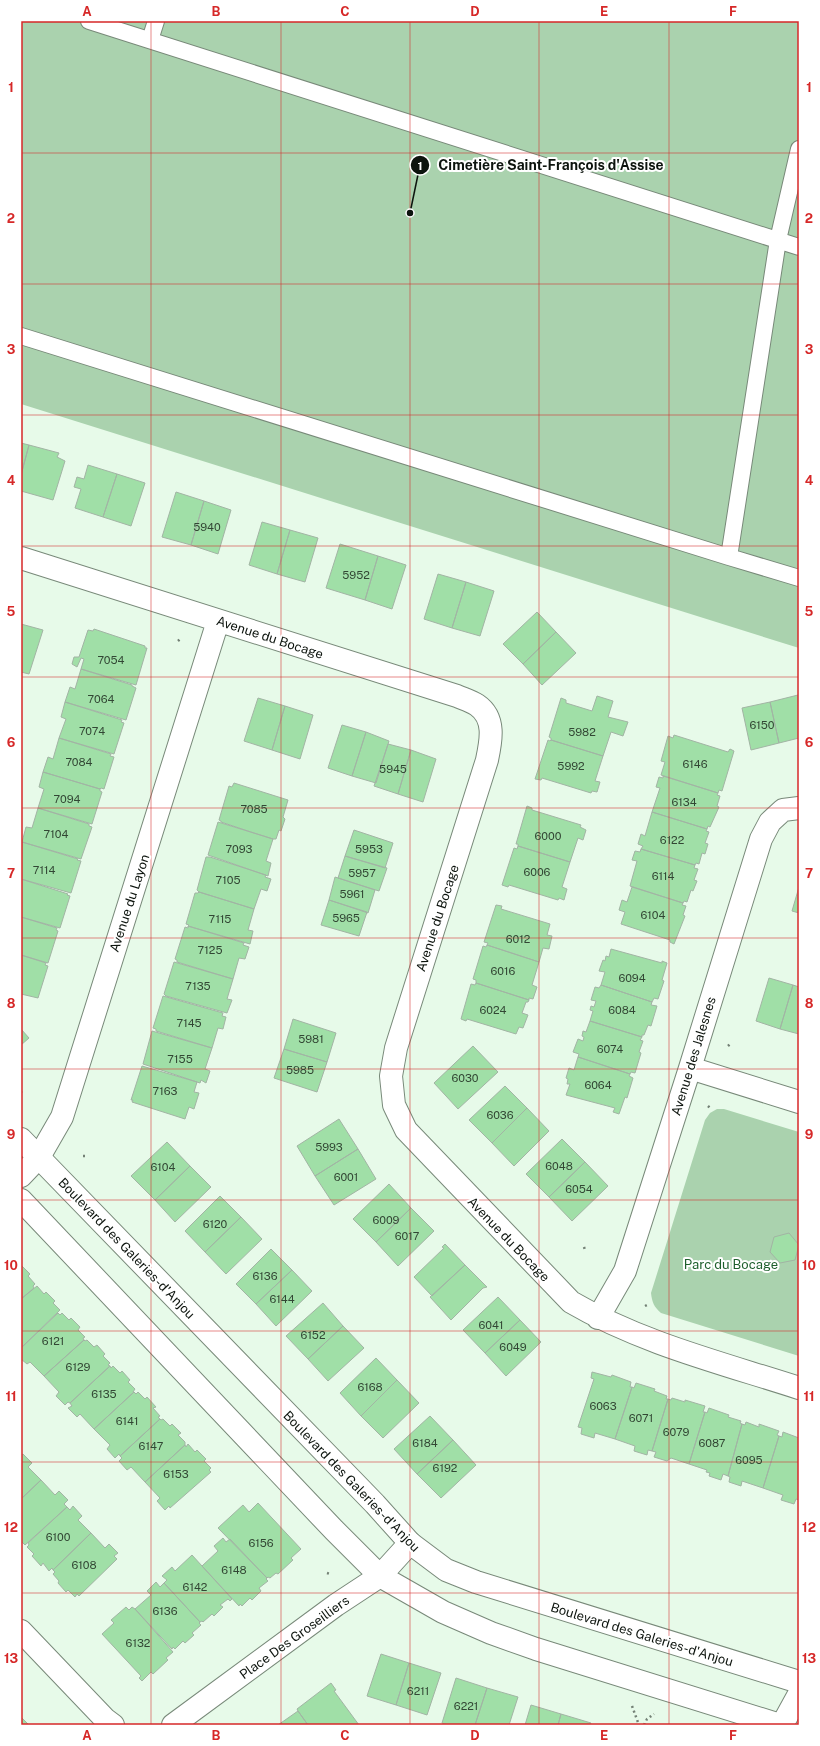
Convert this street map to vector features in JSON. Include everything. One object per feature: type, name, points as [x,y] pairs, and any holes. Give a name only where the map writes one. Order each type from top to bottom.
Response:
[{"type":"street","name":"Avenue du Bocage","points":[[21,558],[457,696],[478,706],[489,720],[491,736],[487,760],[396,1048],[391,1076],[394,1105],[406,1130],[422,1148],[571,1302],[598,1318],[647,1339],[799,1388]]},
{"type":"street","name":"Avenue du Layon","points":[[21,1176],[39,1157],[62,1117],[218,621]]},
{"type":"street","name":"Avenue des Jalesnes","points":[[598,1318],[625,1271],[761,839],[770,822],[784,810],[799,808]]},
{"type":"street","points":[[690,1068],[799,1102]]},
{"type":"street","name":"Boulevard des Galeries-d'Anjou","points":[[21,1139],[375,1504],[410,1543],[446,1570],[476,1582],[799,1682]]},
{"type":"street","points":[[21,1200],[334,1530],[380,1576],[443,1612],[491,1633],[536,1649],[781,1725],[799,1694]]},
{"type":"street","name":"Place Des Groseilliers","points":[[173,1725],[336,1605],[380,1576],[410,1543]]},
{"type":"street","points":[[21,1631],[105,1719],[113,1725]]},
{"type":"lane","points":[[89,21],[114,25],[150,40],[799,247]]},
{"type":"lane","points":[[150,40],[156,21]]},
{"type":"lane","points":[[729,556],[778,240],[799,149]]},
{"type":"lane","points":[[21,336],[799,578]]},
{"type":"path","points":[[645,1306],[649,1304]]},
{"type":"path","points":[[631,1704],[639,1725]]},
{"type":"path","points":[[644,1725],[647,1719],[656,1712]]},
{"type":"green space","points":[[21,21],[799,21],[799,648],[21,404]]},
{"type":"green space","name":"Parc du Bocage","points":[[717,1109],[724,1109],[799,1132],[799,1356],[661,1313],[653,1302],[651,1293],[705,1120],[710,1113]]},
{"type":"building","points":[[21,443],[29,445],[21,475]]},
{"type":"building","points":[[29,445],[59,453],[57,457],[65,461],[53,500],[21,491],[21,475]]},
{"type":"building","points":[[88,465],[117,474],[103,517],[75,508],[81,489],[74,487],[77,477],[84,479]]},
{"type":"building","points":[[117,474],[145,483],[131,526],[103,517]]},
{"type":"building","points":[[176,492],[204,501],[191,545],[162,537]]},
{"type":"building","points":[[204,501],[231,510],[218,554],[191,545]]},
{"type":"building","points":[[262,522],[290,530],[277,574],[249,565]]},
{"type":"building","points":[[290,530],[318,538],[305,582],[277,574]]},
{"type":"building","points":[[340,544],[378,556],[365,600],[326,588]]},
{"type":"building","points":[[378,556],[406,565],[392,609],[365,600]]},
{"type":"building","points":[[438,574],[466,582],[452,628],[424,619]]},
{"type":"building","points":[[466,582],[494,591],[480,636],[452,628]]},
{"type":"building","points":[[537,612],[556,632],[523,664],[503,644]]},
{"type":"building","points":[[21,624],[43,630],[29,674],[21,672]]},
{"type":"building","points":[[94,629],[145,646],[145,648],[147,648],[136,685],[81,669],[84,659],[81,658],[77,667],[72,664],[74,657],[79,657],[88,630],[93,631]]},
{"type":"building","points":[[556,632],[576,653],[542,685],[523,664]]},
{"type":"building","points":[[81,669],[132,685],[136,688],[126,720],[65,702],[70,687],[75,689]]},
{"type":"building","points":[[798,695],[799,738],[779,743],[770,702]]},
{"type":"building","points":[[597,696],[613,701],[608,717],[628,722],[623,736],[611,732],[603,756],[551,740],[549,737],[561,698],[566,700],[566,703],[592,711]]},
{"type":"building","points":[[258,698],[285,706],[272,750],[244,741]]},
{"type":"building","points":[[65,702],[122,720],[121,722],[124,723],[114,754],[59,738],[66,719],[61,717]]},
{"type":"building","points":[[770,702],[779,743],[751,750],[742,708]]},
{"type":"building","points":[[285,706],[313,715],[300,759],[272,750]]},
{"type":"building","points":[[342,725],[366,732],[352,776],[328,768]]},
{"type":"building","points":[[366,732],[389,741],[376,783],[352,776]]},
{"type":"building","points":[[674,735],[728,752],[730,749],[734,751],[722,791],[719,790],[718,793],[661,775],[665,762],[661,761],[668,736],[673,738]]},
{"type":"building","points":[[59,738],[111,754],[110,756],[114,757],[104,789],[43,772],[48,757],[53,759]]},
{"type":"building","points":[[548,740],[603,756],[595,781],[600,782],[597,792],[592,791],[591,793],[542,778],[541,780],[535,779]]},
{"type":"building","points":[[388,744],[411,750],[398,794],[374,786]]},
{"type":"building","points":[[411,750],[436,759],[423,802],[398,794]]},
{"type":"building","points":[[43,772],[100,789],[102,792],[92,824],[38,808],[44,789],[39,787]]},
{"type":"building","points":[[663,776],[718,793],[717,795],[720,796],[717,806],[719,807],[710,827],[708,826],[707,829],[652,812],[660,788],[656,787],[659,777],[663,778]]},
{"type":"building","points":[[234,783],[288,800],[283,817],[285,819],[281,831],[279,830],[276,839],[221,822],[219,820],[229,786],[232,787]]},
{"type":"building","points":[[527,806],[532,808],[532,810],[581,825],[580,827],[586,830],[583,840],[578,838],[570,862],[518,846],[518,844],[516,844]]},
{"type":"building","points":[[38,808],[89,824],[89,826],[92,827],[81,859],[22,842],[26,827],[32,828]]},
{"type":"building","points":[[652,812],[707,829],[706,831],[709,832],[705,843],[708,844],[705,854],[702,853],[699,864],[696,863],[695,865],[641,849],[643,846],[638,844],[641,834],[645,836]]},
{"type":"building","points":[[218,822],[273,839],[266,861],[271,863],[268,876],[208,855]]},
{"type":"building","points":[[354,830],[393,843],[385,868],[345,856]]},
{"type":"building","points":[[22,842],[81,861],[71,893],[21,879]]},
{"type":"building","points":[[518,846],[570,862],[562,887],[567,889],[564,900],[559,898],[558,900],[509,885],[508,887],[502,885],[514,848],[517,849]]},
{"type":"building","points":[[641,849],[695,865],[694,868],[698,869],[694,880],[697,881],[693,891],[691,890],[687,902],[684,901],[683,903],[630,886],[637,861],[632,860],[635,851],[640,852]]},
{"type":"building","points":[[345,856],[387,868],[379,891],[338,878]]},
{"type":"building","points":[[206,857],[266,875],[265,877],[271,879],[267,891],[261,889],[254,909],[199,892],[197,890]]},
{"type":"building","points":[[335,877],[375,890],[368,913],[329,900]]},
{"type":"building","points":[[21,879],[68,894],[67,895],[70,896],[60,928],[21,917]]},
{"type":"building","points":[[632,887],[683,903],[682,905],[686,906],[683,915],[685,916],[674,944],[670,942],[670,940],[621,924],[625,912],[619,910],[622,900],[627,902]]},
{"type":"building","points":[[799,887],[799,913],[792,911]]},
{"type":"building","points":[[199,892],[254,909],[248,930],[253,931],[250,944],[188,926],[189,925],[186,924],[195,893]]},
{"type":"building","points":[[329,900],[367,912],[359,936],[321,925]]},
{"type":"building","points":[[496,905],[502,906],[501,909],[550,924],[547,935],[552,936],[549,949],[543,948],[539,962],[487,945],[488,943],[484,942]]},
{"type":"building","points":[[21,917],[57,928],[56,930],[58,931],[48,963],[21,955]]},
{"type":"building","points":[[188,926],[244,943],[243,945],[249,947],[245,959],[239,958],[233,979],[177,962],[175,959],[185,927],[188,928]]},
{"type":"building","points":[[487,945],[539,962],[532,985],[537,987],[533,999],[529,998],[529,1000],[476,983],[476,980],[473,979],[483,946],[486,947]]},
{"type":"building","points":[[611,949],[662,963],[662,961],[667,963],[662,980],[664,981],[658,999],[654,998],[652,1002],[601,985],[605,972],[599,971],[603,960],[605,961],[606,956],[609,957]]},
{"type":"building","points":[[21,955],[46,963],[45,965],[48,966],[38,998],[21,994]]},
{"type":"building","points":[[174,962],[233,979],[227,999],[232,1000],[227,1013],[166,996],[164,994]]},
{"type":"building","points":[[769,978],[793,985],[780,1029],[756,1021]]},
{"type":"building","points":[[476,983],[529,1000],[526,1002],[522,1013],[528,1015],[523,1028],[519,1027],[516,1034],[467,1019],[466,1021],[461,1019],[471,984],[475,985]]},
{"type":"building","points":[[601,985],[652,1002],[651,1005],[657,1006],[651,1026],[648,1025],[642,1037],[590,1021],[593,1011],[590,1010],[591,1006],[594,1007],[596,1001],[591,1000],[595,987],[599,988]]},
{"type":"building","points":[[793,985],[799,987],[799,1034],[780,1029]]},
{"type":"building","points":[[163,996],[223,1013],[222,1016],[226,1017],[223,1029],[218,1028],[212,1048],[156,1031],[156,1029],[153,1028]]},
{"type":"building","points":[[293,1019],[336,1033],[327,1062],[284,1049]]},
{"type":"building","points":[[590,1021],[642,1037],[640,1040],[643,1041],[639,1052],[641,1053],[635,1073],[631,1072],[630,1074],[578,1057],[579,1054],[573,1052],[578,1039],[583,1041],[583,1031],[586,1032]]},
{"type":"building","points":[[21,1029],[29,1038],[21,1045]]},
{"type":"building","points":[[152,1031],[212,1048],[205,1069],[210,1071],[206,1083],[201,1080],[200,1083],[143,1064]]},
{"type":"building","points":[[473,1046],[498,1072],[458,1109],[434,1083]]},
{"type":"building","points":[[284,1049],[327,1062],[317,1092],[274,1078]]},
{"type":"building","points":[[578,1057],[630,1074],[629,1076],[633,1078],[627,1098],[625,1097],[619,1114],[613,1112],[615,1108],[566,1095],[570,1084],[567,1084],[568,1079],[566,1078],[569,1068],[574,1070]]},
{"type":"building","points":[[142,1066],[197,1082],[194,1092],[199,1093],[194,1109],[189,1107],[185,1119],[132,1102],[133,1100],[131,1100]]},
{"type":"building","points":[[505,1086],[527,1108],[492,1143],[469,1120]]},
{"type":"building","points":[[527,1108],[549,1131],[514,1166],[492,1143]]},
{"type":"building","points":[[339,1119],[358,1149],[315,1176],[297,1146]]},
{"type":"building","points":[[562,1139],[585,1162],[549,1197],[526,1174]]},
{"type":"building","points":[[167,1142],[190,1166],[155,1200],[131,1176]]},
{"type":"building","points":[[358,1149],[376,1179],[334,1205],[315,1176]]},
{"type":"building","points":[[585,1162],[608,1186],[572,1221],[549,1197]]},
{"type":"building","points":[[190,1166],[211,1187],[175,1222],[155,1200]]},
{"type":"building","points":[[389,1184],[411,1208],[376,1242],[353,1219]]},
{"type":"building","points":[[220,1196],[241,1217],[205,1252],[185,1231]]},
{"type":"building","points":[[411,1208],[434,1231],[398,1266],[376,1242]]},
{"type":"building","points":[[241,1217],[262,1239],[226,1274],[205,1252]]},
{"type":"building","points":[[789,1233],[799,1245],[795,1260],[780,1263],[770,1252],[774,1237]]},
{"type":"building","points":[[445,1244],[465,1265],[432,1296],[414,1277],[444,1248],[442,1247]]},
{"type":"building","points":[[271,1249],[292,1270],[256,1304],[236,1284]]},
{"type":"building","points":[[21,1265],[30,1274],[28,1276],[35,1284],[33,1286],[34,1288],[21,1299]]},
{"type":"building","points":[[465,1265],[487,1287],[483,1288],[451,1320],[430,1297]]},
{"type":"building","points":[[292,1270],[312,1291],[276,1326],[256,1304]]},
{"type":"building","points":[[37,1286],[44,1294],[46,1292],[55,1301],[53,1303],[60,1310],[21,1348],[21,1299]]},
{"type":"building","points":[[498,1297],[520,1320],[485,1353],[463,1330]]},
{"type":"building","points":[[323,1303],[343,1326],[308,1359],[286,1336]]},
{"type":"building","points":[[58,1313],[60,1315],[62,1313],[69,1320],[71,1318],[80,1327],[78,1330],[85,1337],[83,1338],[84,1340],[44,1376],[30,1362],[27,1364],[21,1359],[21,1348]]},
{"type":"building","points":[[520,1320],[541,1342],[506,1376],[485,1353]]},
{"type":"building","points":[[343,1326],[364,1348],[328,1381],[308,1359]]},
{"type":"building","points":[[84,1340],[87,1340],[94,1347],[97,1345],[105,1354],[103,1356],[110,1363],[108,1365],[110,1366],[70,1403],[68,1402],[65,1405],[56,1396],[59,1392],[44,1376]]},
{"type":"building","points":[[376,1358],[397,1380],[361,1416],[340,1393]]},
{"type":"building","points":[[110,1366],[111,1368],[113,1366],[120,1373],[122,1371],[130,1380],[128,1382],[135,1389],[134,1392],[94,1429],[80,1414],[77,1417],[68,1408],[72,1406],[70,1403]]},
{"type":"building","points":[[592,1372],[611,1377],[612,1375],[631,1382],[630,1387],[632,1387],[615,1439],[595,1433],[594,1438],[581,1434],[582,1428],[578,1427],[594,1379],[591,1378]]},
{"type":"building","points":[[397,1380],[419,1403],[383,1438],[361,1416]]},
{"type":"building","points":[[636,1383],[655,1389],[654,1391],[667,1396],[666,1399],[668,1399],[652,1451],[648,1450],[647,1455],[634,1451],[635,1446],[615,1439],[632,1387],[634,1388]]},
{"type":"building","points":[[134,1392],[136,1394],[138,1392],[145,1399],[147,1397],[156,1407],[153,1408],[160,1416],[158,1417],[160,1419],[120,1456],[119,1454],[115,1458],[107,1449],[110,1445],[94,1429]]},
{"type":"building","points":[[672,1398],[705,1406],[703,1412],[705,1412],[689,1464],[671,1458],[667,1461],[654,1457],[656,1452],[652,1451],[668,1399],[671,1400]]},
{"type":"building","points":[[709,1408],[729,1415],[728,1417],[741,1421],[740,1423],[742,1424],[728,1476],[723,1474],[721,1480],[709,1476],[710,1473],[706,1472],[707,1470],[689,1464],[705,1412],[707,1413]]},
{"type":"building","points":[[430,1416],[453,1440],[417,1474],[394,1449]]},
{"type":"building","points":[[160,1419],[163,1419],[170,1426],[172,1424],[181,1433],[178,1435],[185,1442],[185,1445],[145,1482],[131,1467],[127,1470],[119,1461],[122,1458],[120,1456]]},
{"type":"building","points":[[746,1422],[759,1427],[759,1424],[779,1431],[777,1435],[779,1436],[763,1488],[742,1481],[741,1486],[729,1482],[730,1477],[728,1476],[742,1424],[745,1425]]},
{"type":"building","points":[[783,1432],[799,1438],[799,1500],[796,1499],[794,1504],[781,1500],[783,1495],[763,1488],[779,1436],[782,1437]]},
{"type":"building","points":[[453,1440],[476,1465],[441,1498],[417,1474]]},
{"type":"building","points":[[188,1444],[195,1452],[197,1450],[206,1459],[204,1461],[211,1468],[209,1470],[211,1472],[170,1508],[169,1506],[165,1510],[157,1501],[160,1498],[145,1482],[185,1445],[186,1447]]},
{"type":"building","points":[[23,1454],[32,1463],[28,1467],[41,1480],[21,1499],[21,1455]]},
{"type":"building","points":[[41,1480],[55,1495],[59,1491],[68,1500],[64,1504],[67,1507],[25,1545],[21,1541],[21,1499]]},
{"type":"building","points":[[258,1503],[301,1549],[291,1558],[293,1560],[278,1574],[276,1573],[270,1578],[267,1578],[218,1528],[243,1505],[249,1512]]},
{"type":"building","points":[[73,1506],[82,1516],[78,1520],[91,1533],[53,1570],[52,1568],[49,1571],[43,1563],[41,1566],[32,1556],[34,1554],[27,1547],[29,1545],[28,1543],[67,1507],[70,1510]]},
{"type":"building","points":[[91,1533],[105,1548],[109,1544],[118,1553],[114,1556],[117,1559],[79,1596],[77,1594],[75,1597],[68,1590],[66,1592],[58,1583],[59,1581],[53,1574],[55,1572],[53,1570]]},
{"type":"building","points":[[223,1538],[226,1542],[230,1539],[267,1578],[266,1579],[268,1581],[259,1588],[261,1591],[252,1600],[250,1598],[242,1606],[240,1604],[239,1606],[202,1566],[218,1551],[214,1546]]},
{"type":"building","points":[[192,1555],[232,1599],[230,1601],[228,1599],[220,1605],[223,1607],[214,1616],[212,1614],[203,1622],[200,1622],[164,1583],[167,1580],[162,1576],[172,1567],[175,1571]]},
{"type":"building","points":[[156,1582],[160,1587],[164,1583],[200,1622],[199,1623],[201,1625],[192,1633],[194,1635],[185,1643],[183,1641],[175,1649],[173,1647],[172,1649],[135,1609],[151,1595],[147,1591]]},
{"type":"building","points":[[126,1607],[129,1610],[132,1607],[135,1609],[173,1652],[166,1658],[168,1660],[153,1674],[151,1672],[142,1681],[139,1678],[141,1676],[102,1634],[114,1623],[111,1620]]},
{"type":"building","points":[[381,1654],[409,1663],[396,1705],[367,1696]]},
{"type":"building","points":[[409,1663],[441,1673],[427,1715],[396,1705]]},
{"type":"building","points":[[456,1678],[487,1688],[475,1725],[448,1725],[442,1723]]},
{"type":"building","points":[[331,1683],[336,1690],[334,1691],[359,1725],[308,1725],[298,1711],[297,1709]]},
{"type":"building","points":[[487,1688],[518,1697],[509,1725],[475,1725]]},
{"type":"building","points":[[531,1705],[561,1714],[558,1725],[525,1725]]},
{"type":"building","points":[[298,1711],[308,1725],[278,1725]]},
{"type":"building","points":[[561,1714],[591,1723],[590,1725],[558,1725]]},
{"type":"building","points":[[21,1717],[29,1725],[21,1725]]},
{"type":"place","name":"Cimetière Saint-François d'Assise","points":[[410,213]]}]
